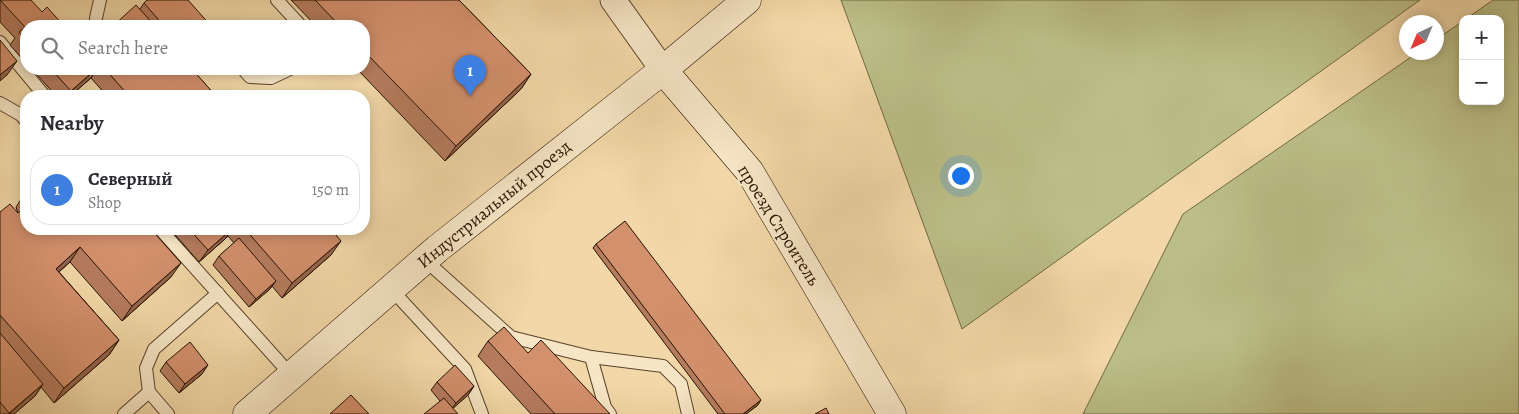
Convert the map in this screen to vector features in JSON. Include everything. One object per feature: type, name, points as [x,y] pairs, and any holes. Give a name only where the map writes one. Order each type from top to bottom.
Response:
[{"type":"street","name":"проезд Строитель","points":[[613,0],[663,70],[750,172],[892,414]]},
{"type":"street","name":"Индустриальный проезд","points":[[246,414],[425,260],[663,70],[747,0]]},
{"type":"lane","points":[[96,18],[100,0]]},
{"type":"lane","points":[[277,0],[295,20]]},
{"type":"lane","points":[[0,42],[20,66]]},
{"type":"lane","points":[[28,75],[41,90]]},
{"type":"lane","points":[[249,75],[271,78],[277,75]]},
{"type":"lane","points":[[0,103],[20,113]]},
{"type":"lane","points":[[165,235],[291,376]]},
{"type":"lane","points":[[425,260],[511,337],[592,357],[663,366],[682,384],[688,414]]},
{"type":"lane","points":[[391,289],[465,370],[482,414]]},
{"type":"lane","points":[[168,414],[149,392],[146,368],[154,350],[218,294]]},
{"type":"lane","points":[[592,357],[605,407],[610,414]]},
{"type":"lane","points":[[124,414],[149,392]]},
{"type":"green space","points":[[841,0],[1420,0],[1399,15],[962,329]]},
{"type":"green space","points":[[1493,0],[1519,0],[1519,414],[1083,414],[1183,214],[1407,60],[1444,60],[1444,34],[1459,24],[1459,105],[1504,105],[1504,15],[1472,15]]},
{"type":"building","points":[[0,0],[31,0],[42,12],[47,7],[59,20],[20,20],[20,22]]},
{"type":"building","points":[[147,0],[188,0],[206,20],[159,20],[144,3]]},
{"type":"building","points":[[315,0],[459,0],[531,74],[456,146],[370,57],[370,20],[334,20]]},
{"type":"building","points":[[136,5],[150,20],[120,20]]},
{"type":"building","points":[[0,40],[17,61],[0,75]]},
{"type":"building","points":[[56,75],[89,75],[72,90]]},
{"type":"building","points":[[110,75],[197,75],[211,90],[124,90]]},
{"type":"building","points":[[10,204],[18,213],[20,212],[20,235],[156,235],[181,263],[132,306],[80,247],[56,269],[119,340],[64,388],[0,315],[0,212]]},
{"type":"building","points":[[625,221],[761,400],[743,414],[725,414],[596,244]]},
{"type":"building","points":[[194,235],[225,235],[208,250]]},
{"type":"building","points":[[250,235],[336,235],[341,241],[292,283]]},
{"type":"building","points":[[239,238],[276,281],[256,299],[219,256]]},
{"type":"building","points":[[504,327],[528,353],[541,340],[610,414],[555,414],[488,341]]},
{"type":"building","points":[[0,333],[43,384],[9,413],[0,402]]},
{"type":"building","points":[[190,342],[208,365],[185,384],[166,362]]},
{"type":"building","points":[[455,365],[474,386],[456,403],[437,382]]},
{"type":"building","points":[[351,395],[369,414],[330,414]]},
{"type":"building","points":[[444,398],[458,414],[424,414]]},
{"type":"building","points":[[826,408],[829,414],[815,414]]},
{"type":"place","name":"Северный","points":[[470,96]]}]
